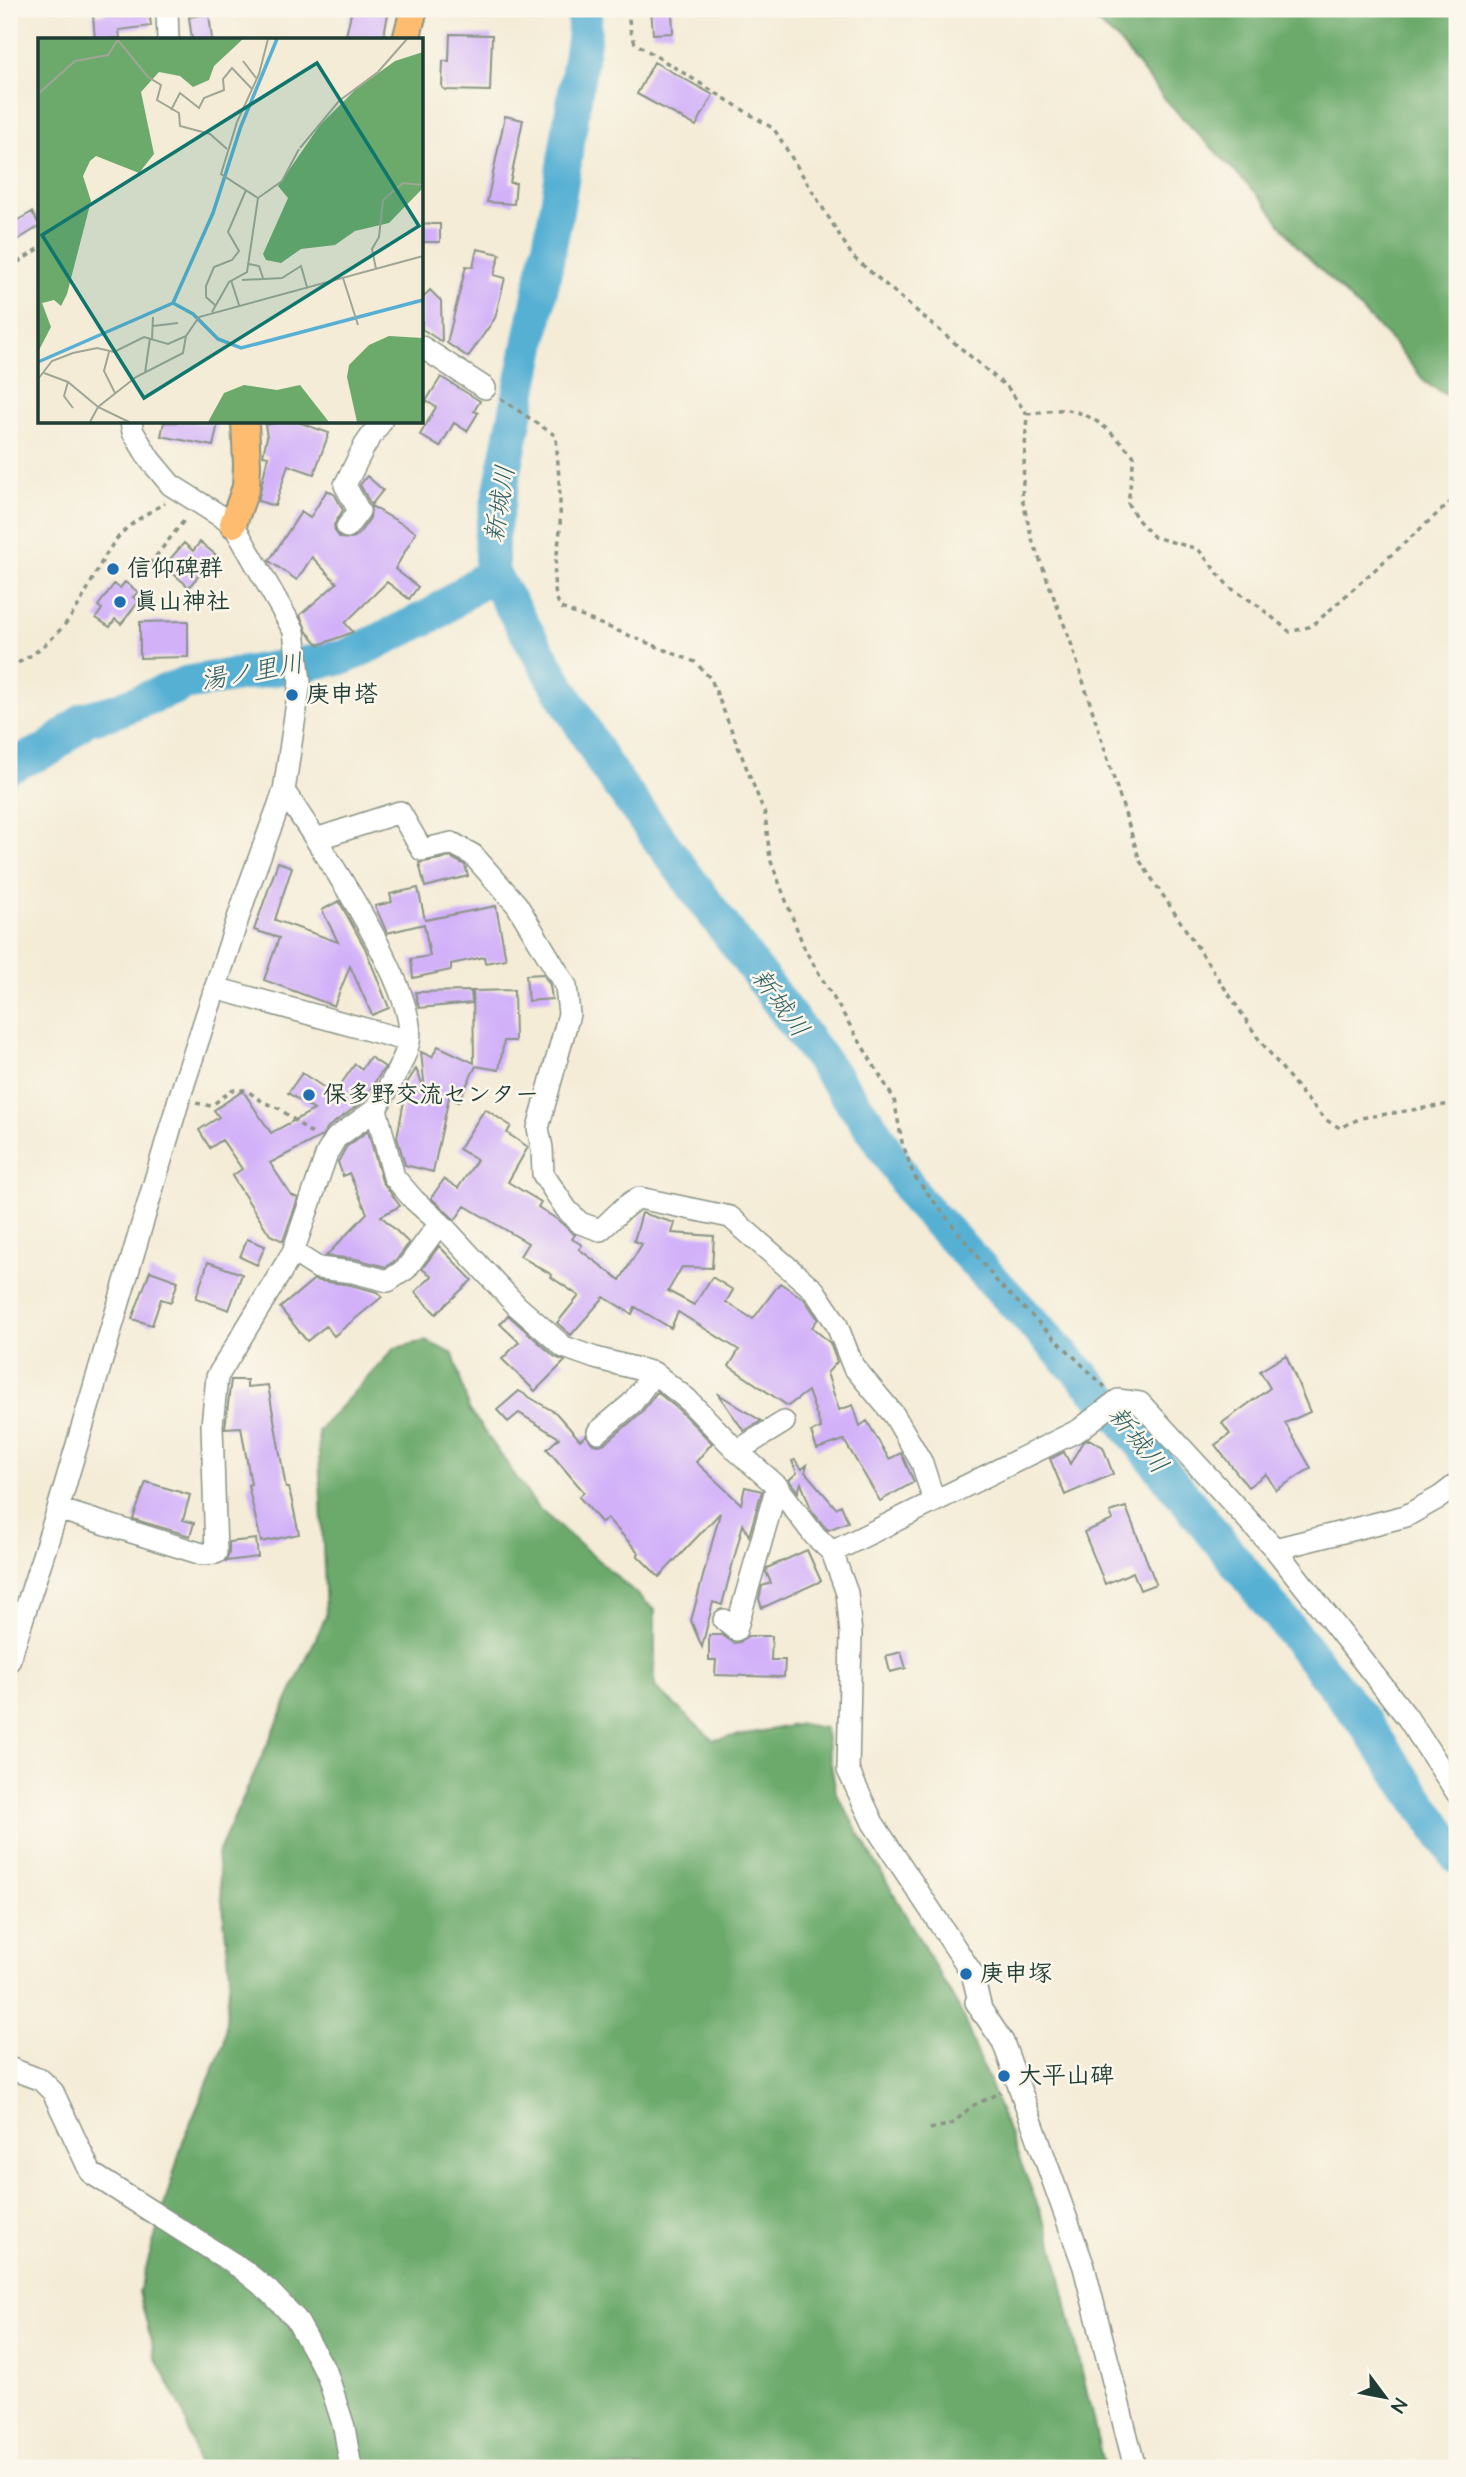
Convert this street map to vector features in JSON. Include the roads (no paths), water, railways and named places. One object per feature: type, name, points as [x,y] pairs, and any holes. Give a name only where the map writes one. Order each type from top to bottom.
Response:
[{"type":"main road","points":[[407,38],[414,9]]},
{"type":"main road","points":[[233,524],[246,486],[245,424]]},
{"type":"street","points":[[167,9],[168,38]]},
{"type":"street","points":[[424,353],[485,388]]},
{"type":"street","points":[[9,1661],[58,1509],[179,1099],[246,894],[284,791],[295,732],[300,682],[294,631],[233,524],[171,485],[150,460],[133,432],[131,424]]},
{"type":"street","points":[[347,527],[359,511],[345,485],[379,424]]},
{"type":"street","points":[[58,1509],[202,1555],[216,1553],[212,1425],[217,1377],[293,1252],[321,1167],[332,1144],[336,1138],[376,1109],[393,1079],[409,1041],[408,1019],[399,991],[364,918],[284,791]]},
{"type":"street","points":[[316,839],[400,812],[422,850],[452,843],[473,855],[517,905],[566,986],[569,1014],[538,1128],[543,1174],[567,1210],[580,1223],[600,1230],[618,1216],[626,1204],[639,1198],[730,1217],[814,1290],[836,1324],[853,1366],[894,1415],[922,1464],[934,1501]]},
{"type":"street","points":[[215,988],[409,1041]]},
{"type":"street","points":[[376,1109],[394,1177],[517,1306],[564,1347],[653,1373],[687,1399],[737,1451],[776,1486],[814,1535],[832,1552],[847,1593],[852,1634],[848,1770],[873,1823],[946,1930],[953,1961],[982,2013],[1003,2042],[1084,2267],[1135,2468]]},
{"type":"street","points":[[293,1252],[318,1268],[353,1272],[388,1281],[406,1269],[440,1223]]},
{"type":"street","points":[[598,1432],[632,1403],[653,1373]]},
{"type":"street","points":[[832,1552],[1079,1430],[1114,1403],[1140,1403],[1275,1549],[1408,1717],[1457,1793]]},
{"type":"street","points":[[737,1451],[784,1422]]},
{"type":"street","points":[[1275,1549],[1405,1516],[1440,1497],[1457,1484]]},
{"type":"street","points":[[724,1620],[736,1630],[776,1486]]},
{"type":"street","points":[[9,2068],[41,2080],[53,2092],[91,2173],[242,2269],[269,2291],[296,2319],[327,2374],[344,2427],[351,2468]]},
{"type":"waterway","name":"新城川","points":[[585,9],[584,37],[557,208],[491,538],[492,573],[606,767],[874,1131],[917,1200],[1113,1408],[1367,1726],[1457,1856]]},
{"type":"waterway","name":"湯ノ里川","points":[[9,766],[49,749],[85,719],[112,712],[187,683],[345,657],[434,614],[492,573]]},
{"type":"place","name":"信仰碑群","points":[[113,569]]},
{"type":"place","name":"眞山神社","points":[[120,602]]},
{"type":"place","name":"庚申塔","points":[[292,695]]},
{"type":"place","name":"保多野交流センター","points":[[309,1095]]},
{"type":"place","name":"庚申塚","points":[[966,1974]]},
{"type":"place","name":"大平山碑","points":[[1004,2076]]}]
